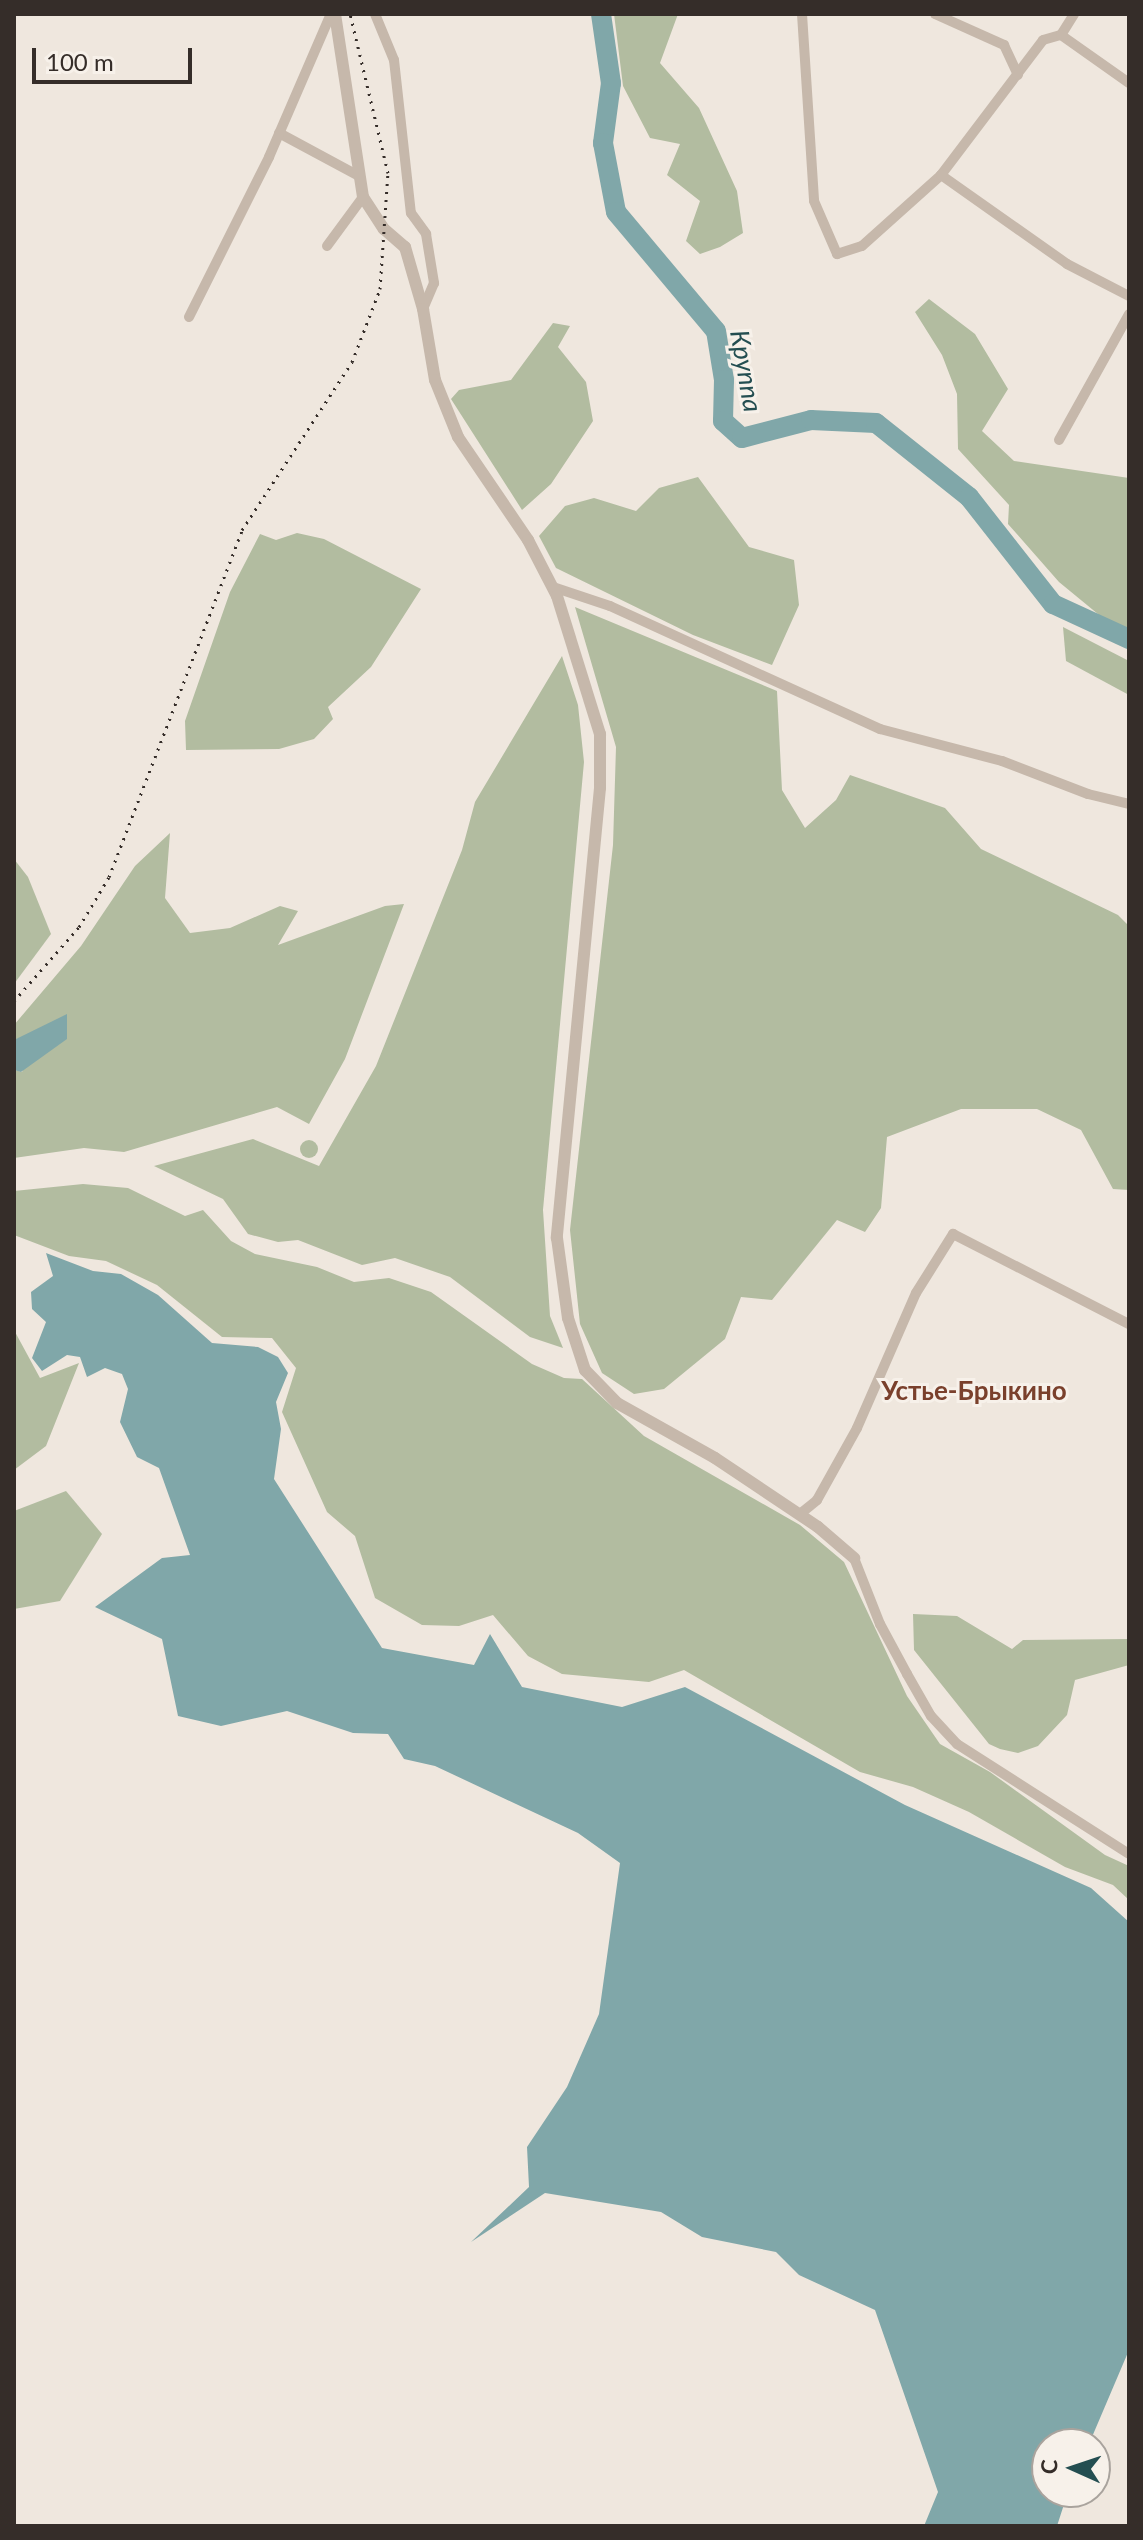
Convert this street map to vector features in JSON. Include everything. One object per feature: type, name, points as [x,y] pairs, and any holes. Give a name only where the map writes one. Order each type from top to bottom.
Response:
[{"type":"street","points":[[189,317],[333,14]]},
{"type":"street","points":[[333,14],[363,197],[384,229],[405,247],[423,309],[435,380],[458,437],[513,516],[553,587],[600,734],[600,788],[557,1238],[568,1318],[585,1370],[617,1403],[800,1514],[854,1558],[907,1674],[931,1716],[957,1744],[1129,1854]]},
{"type":"street","points":[[375,14],[394,60],[411,213],[426,234],[434,283],[423,309]]},
{"type":"street","points":[[802,14],[814,201],[837,254],[862,246],[941,175],[1043,40],[1061,35],[1074,14]]},
{"type":"street","points":[[935,14],[1004,45],[1018,75]]},
{"type":"street","points":[[1061,35],[1129,83]]},
{"type":"street","points":[[279,133],[359,176]]},
{"type":"street","points":[[941,175],[1067,264],[1129,296]]},
{"type":"street","points":[[327,246],[363,197]]},
{"type":"street","points":[[1059,440],[1129,314]]},
{"type":"street","points":[[553,587],[610,606],[880,729],[1002,761],[1088,794],[1129,804]]},
{"type":"street","points":[[800,1514],[817,1500],[857,1428],[904,1317],[953,1234],[1129,1324]]},
{"type":"green space","points":[[614,14],[678,14],[660,63],[699,108],[737,191],[743,233],[720,247],[700,254],[686,241],[700,201],[667,175],[680,144],[650,138],[623,86]]},
{"type":"green space","points":[[929,299],[975,334],[1008,389],[982,431],[1014,461],[1129,478],[1129,630],[1104,619],[1059,582],[1008,524],[1009,505],[958,449],[957,394],[942,355],[915,312]]},
{"type":"green space","points":[[553,323],[570,326],[558,347],[586,382],[593,421],[551,484],[522,510],[451,399],[459,390],[511,380]]},
{"type":"green space","points":[[698,477],[749,547],[794,560],[799,605],[772,665],[693,635],[556,568],[539,536],[565,506],[594,498],[636,511],[659,488]]},
{"type":"green space","points":[[297,533],[324,539],[421,589],[371,667],[328,707],[333,719],[314,739],[279,749],[186,750],[185,721],[230,592],[260,534],[276,540]]},
{"type":"green space","points":[[575,607],[777,691],[782,790],[805,828],[836,800],[850,775],[945,808],[981,849],[1118,915],[1129,926],[1129,1190],[1113,1189],[1081,1130],[1037,1109],[961,1109],[887,1137],[881,1208],[865,1232],[837,1220],[772,1300],[741,1297],[725,1339],[664,1389],[634,1394],[602,1373],[580,1324],[570,1230],[613,845],[616,747]]},
{"type":"green space","points":[[1063,627],[1129,661],[1129,695],[1066,661]]},
{"type":"green space","points":[[562,656],[578,705],[584,762],[543,1210],[550,1316],[563,1348],[530,1337],[450,1277],[395,1258],[362,1265],[298,1240],[278,1242],[248,1234],[223,1199],[154,1166],[253,1139],[319,1166],[376,1066],[462,850],[475,802]]},
{"type":"green space","points":[[170,833],[165,898],[190,933],[230,928],[280,906],[298,911],[278,945],[385,906],[404,904],[345,1059],[309,1124],[277,1107],[124,1152],[84,1148],[14,1158],[14,1070],[22,1072],[42,1030],[14,1040],[14,1025],[81,946],[135,866]]},
{"type":"green space","points":[[14,859],[28,877],[51,934],[14,984]]},
{"type":"green space","points":[[305,1140],[313,1140],[318,1149],[316,1156],[305,1158],[300,1153],[300,1145]]},
{"type":"green space","points":[[83,1184],[128,1188],[185,1216],[203,1210],[231,1241],[255,1254],[317,1267],[354,1282],[389,1278],[431,1292],[532,1364],[564,1378],[582,1379],[644,1436],[800,1525],[844,1562],[907,1696],[940,1744],[990,1772],[1105,1855],[1129,1866],[1129,1900],[1113,1885],[1065,1867],[969,1812],[913,1787],[860,1772],[684,1670],[649,1682],[562,1674],[528,1656],[493,1615],[459,1626],[422,1625],[375,1598],[355,1536],[327,1512],[282,1412],[296,1368],[272,1338],[222,1337],[157,1285],[106,1261],[69,1256],[14,1235],[14,1191]]},
{"type":"green space","points":[[14,1330],[40,1378],[79,1363],[46,1446],[14,1470]]},
{"type":"green space","points":[[66,1491],[102,1534],[60,1601],[14,1609],[14,1511]]},
{"type":"green space","points":[[913,1614],[957,1616],[1012,1649],[1023,1640],[1129,1639],[1129,1665],[1075,1680],[1067,1715],[1038,1746],[1018,1753],[1000,1749],[989,1744],[914,1650]]},
{"type":"water","points":[[67,1014],[67,1039],[21,1072],[14,1070],[14,1040]]},
{"type":"water","points":[[46,1253],[93,1271],[121,1274],[158,1295],[212,1343],[258,1347],[278,1357],[288,1373],[276,1402],[281,1429],[274,1479],[382,1648],[474,1665],[490,1634],[522,1687],[622,1707],[685,1687],[905,1805],[1091,1888],[1129,1922],[1129,2350],[1096,2428],[1031,2428],[1031,2508],[1063,2508],[1057,2526],[924,2526],[938,2492],[875,2310],[799,2275],[776,2252],[702,2237],[661,2212],[545,2193],[471,2242],[529,2187],[527,2147],[567,2087],[599,2014],[620,1863],[578,1833],[435,1766],[404,1759],[388,1734],[353,1733],[287,1711],[221,1726],[178,1716],[162,1639],[95,1607],[162,1558],[190,1555],[159,1468],[137,1457],[120,1422],[128,1389],[122,1374],[105,1368],[87,1377],[80,1357],[67,1355],[42,1371],[32,1358],[46,1322],[32,1309],[31,1292],[53,1276]]},
{"type":"waterway","name":"Круппа","points":[[601,14],[611,83],[603,143],[616,212],[716,331],[724,380],[723,421],[742,438],[811,420],[876,423],[969,497],[1053,604],[1129,639]]},
{"type":"railway","points":[[14,1001],[79,927],[109,877],[242,530],[352,362],[380,289],[388,173],[350,14]]},
{"type":"district","name":"Устье-Брыкино","points":[[974,1391]]}]
